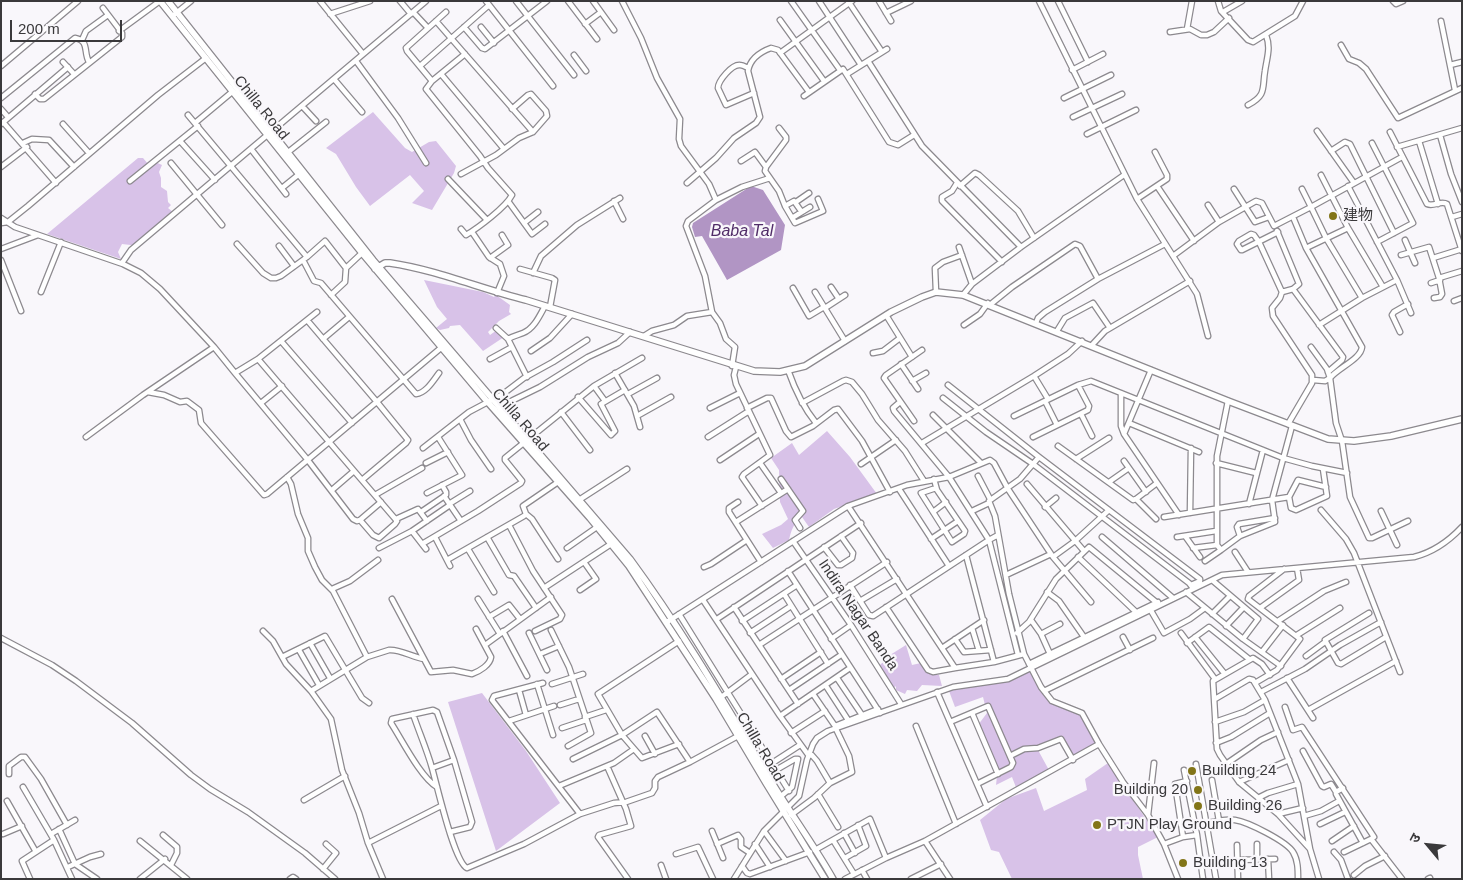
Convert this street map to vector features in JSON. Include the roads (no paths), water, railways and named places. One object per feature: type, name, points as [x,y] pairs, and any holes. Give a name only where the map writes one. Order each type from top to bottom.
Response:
[{"type":"main road","name":"Chilla Road","points":[[160,1],[174,14],[269,134],[298,174],[343,226],[362,253],[560,481],[597,527],[608,536],[611,544],[669,620],[679,640],[719,699],[734,724],[738,736],[812,851],[825,879]]},
{"type":"main road","name":"Chilla Road","points":[[168,1],[174,14],[206,58],[232,92],[269,134]]},
{"type":"main road","points":[[269,134],[287,153],[377,268],[385,264],[403,265],[547,306],[754,372],[780,372],[805,366],[905,304],[936,292],[963,295],[989,304],[1228,401],[1328,439],[1342,441],[1391,436],[1462,419]]},
{"type":"main road","points":[[490,400],[499,407],[525,441]]},
{"type":"main road","points":[[560,481],[580,500],[646,580],[719,699]]},
{"type":"main road","points":[[734,724],[761,770],[780,796],[786,810],[791,814],[812,851],[833,879]]},
{"type":"street","points":[[1,66],[78,1]]},
{"type":"street","points":[[119,31],[160,1]]},
{"type":"street","points":[[174,14],[190,1]]},
{"type":"street","points":[[320,1],[363,54]]},
{"type":"street","points":[[330,14],[369,1]]},
{"type":"street","points":[[400,1],[428,28]]},
{"type":"street","points":[[122,263],[132,250],[426,1]]},
{"type":"street","points":[[516,1],[574,76]]},
{"type":"street","points":[[464,27],[484,49],[547,1]]},
{"type":"street","points":[[568,1],[597,40]]},
{"type":"street","points":[[593,1],[614,30]]},
{"type":"street","points":[[622,1],[641,38],[658,78],[680,119],[679,139],[681,146],[712,189],[716,200]]},
{"type":"street","points":[[791,1],[840,70],[843,69],[847,74],[890,142],[898,145],[914,135]]},
{"type":"street","points":[[819,1],[862,65]]},
{"type":"street","points":[[879,1],[891,21]]},
{"type":"street","points":[[1039,1],[1090,108],[1137,200],[1190,281],[1199,300],[1208,336]]},
{"type":"street","points":[[1058,1],[1088,62]]},
{"type":"street","points":[[1187,29],[1192,1]]},
{"type":"street","points":[[1218,1],[1223,12],[1251,41],[1256,41],[1295,16],[1301,2]]},
{"type":"street","points":[[1223,12],[1242,1]]},
{"type":"street","points":[[1393,1],[1396,4],[1403,1]]},
{"type":"street","points":[[780,52],[850,2],[882,52]]},
{"type":"street","points":[[886,13],[908,2]]},
{"type":"street","points":[[420,66],[464,27],[487,3],[553,86]]},
{"type":"street","points":[[35,94],[40,99],[44,99],[122,37],[103,8]]},
{"type":"street","points":[[432,81],[406,48],[446,12]]},
{"type":"street","points":[[585,24],[601,12]]},
{"type":"street","points":[[82,40],[86,31],[108,15]]},
{"type":"street","points":[[1170,32],[1187,29],[1206,36],[1214,32],[1229,18]]},
{"type":"street","points":[[780,20],[824,81]]},
{"type":"street","points":[[436,21],[533,132]]},
{"type":"street","points":[[1441,21],[1455,90]]},
{"type":"street","points":[[481,27],[494,43]]},
{"type":"street","points":[[1248,105],[1259,98],[1265,84],[1264,72],[1270,48],[1266,35]]},
{"type":"street","points":[[1,98],[73,40],[78,38],[87,46],[89,62]]},
{"type":"street","points":[[1341,45],[1349,59],[1359,63],[1366,69],[1398,118],[1462,88]]},
{"type":"street","points":[[687,183],[716,158],[734,138],[758,120],[760,114],[748,68],[754,59],[766,50],[776,49],[780,52],[809,92]]},
{"type":"street","points":[[847,74],[887,49]]},
{"type":"street","points":[[461,229],[466,235],[472,232],[512,197],[512,193],[426,91],[426,88],[432,81],[465,54]]},
{"type":"street","points":[[1072,70],[1103,54]]},
{"type":"street","points":[[574,55],[586,71]]},
{"type":"street","points":[[1,223],[8,222],[158,95],[206,58]]},
{"type":"street","points":[[356,61],[398,118],[426,163]]},
{"type":"street","points":[[868,61],[922,146],[1021,247]]},
{"type":"street","points":[[63,62],[74,74]]},
{"type":"street","points":[[569,70],[579,62]]},
{"type":"street","points":[[1450,65],[1462,62]]},
{"type":"street","points":[[748,68],[740,64],[735,66],[719,81],[718,88],[726,105],[754,93]]},
{"type":"street","points":[[56,183],[25,145],[2,123],[68,67]]},
{"type":"street","points":[[804,96],[840,70]]},
{"type":"street","points":[[441,74],[504,150]]},
{"type":"street","points":[[1064,98],[1111,74]]},
{"type":"street","points":[[334,79],[362,112]]},
{"type":"street","points":[[130,182],[180,141],[232,92]]},
{"type":"street","points":[[461,174],[504,150],[519,138],[533,132],[547,114],[533,96],[529,94],[512,109]]},
{"type":"street","points":[[1073,118],[1090,108],[1122,94]]},
{"type":"street","points":[[303,107],[316,121]]},
{"type":"street","points":[[1,109],[8,117]]},
{"type":"street","points":[[1087,134],[1136,110]]},
{"type":"street","points":[[188,115],[232,166],[305,259],[314,281],[320,282],[418,394],[430,385],[438,373]]},
{"type":"street","points":[[287,153],[326,122]]},
{"type":"street","points":[[64,124],[89,153]]},
{"type":"street","points":[[766,167],[786,140],[786,137],[779,128]]},
{"type":"street","points":[[1397,147],[1462,128]]},
{"type":"street","points":[[1317,131],[1354,183]]},
{"type":"street","points":[[1390,132],[1427,204],[1431,206],[1444,202],[1447,204],[1452,217],[1461,250],[1433,258]]},
{"type":"street","points":[[1440,135],[1451,174],[1462,202]]},
{"type":"street","points":[[1,167],[32,140],[49,140],[74,167]]},
{"type":"street","points":[[180,141],[215,180]]},
{"type":"street","points":[[1419,141],[1438,204]]},
{"type":"street","points":[[1331,150],[1345,142],[1349,142],[1394,233]]},
{"type":"street","points":[[1372,143],[1413,223],[1377,242]]},
{"type":"street","points":[[251,149],[286,194]]},
{"type":"street","points":[[741,161],[755,152],[766,167],[765,170],[779,191],[795,223],[798,224],[824,210],[818,199]]},
{"type":"street","points":[[1137,200],[1168,177],[1156,152]]},
{"type":"street","points":[[1274,226],[1402,158]]},
{"type":"street","points":[[171,163],[222,225]]},
{"type":"street","points":[[1002,262],[942,201],[942,197],[952,191],[958,184],[975,173],[979,174],[1018,211],[1034,238]]},
{"type":"street","points":[[282,188],[298,174]]},
{"type":"street","points":[[963,295],[972,284],[1021,247],[1124,175]]},
{"type":"street","points":[[1321,175],[1348,228],[1383,287]]},
{"type":"street","points":[[762,506],[742,477],[770,455],[734,379],[735,347],[726,339],[720,323],[712,312],[704,276],[686,226],[688,221],[716,200],[770,178]]},
{"type":"street","points":[[448,179],[487,220]]},
{"type":"street","points":[[1158,186],[1194,241]]},
{"type":"street","points":[[1348,186],[1398,280],[1411,313]]},
{"type":"street","points":[[1234,189],[1255,222],[1270,217]]},
{"type":"street","points":[[1302,189],[1326,238],[1362,298]]},
{"type":"street","points":[[785,206],[792,201],[796,202],[810,193]]},
{"type":"street","points":[[533,273],[541,256],[577,225],[620,198]]},
{"type":"street","points":[[508,201],[530,232],[534,234],[546,224]]},
{"type":"street","points":[[614,201],[623,220]]},
{"type":"street","points":[[1173,256],[1219,222],[1256,201],[1261,202],[1278,232],[1298,282],[1298,285],[1293,289],[1282,292],[1271,312],[1312,375],[1313,380],[1290,425],[1272,500],[1274,522],[1240,536],[1205,561]]},
{"type":"street","points":[[796,202],[801,211]]},
{"type":"street","points":[[1208,206],[1219,222]]},
{"type":"street","points":[[792,218],[810,207]]},
{"type":"street","points":[[524,223],[538,212]]},
{"type":"street","points":[[1452,217],[1462,214]]},
{"type":"street","points":[[1292,216],[1306,248],[1362,346],[1362,350],[1357,356],[1330,378],[1325,381],[1313,380]]},
{"type":"street","points":[[1,218],[15,227],[122,263],[141,273],[160,289],[214,347],[307,459],[353,519],[360,520],[381,502]]},
{"type":"street","points":[[1306,248],[1348,228]]},
{"type":"street","points":[[472,232],[490,258],[498,262],[503,272],[503,278],[497,293]]},
{"type":"street","points":[[1278,232],[1259,242],[1241,250],[1237,244],[1251,234],[1254,235],[1259,242],[1282,292]]},
{"type":"street","points":[[1,249],[40,234]]},
{"type":"street","points":[[490,258],[508,245],[502,235]]},
{"type":"street","points":[[1405,240],[1415,263]]},
{"type":"street","points":[[41,292],[61,242]]},
{"type":"street","points":[[237,244],[263,273],[271,278],[281,276],[325,242],[346,268]]},
{"type":"street","points":[[964,325],[1012,287],[1075,244],[1080,246],[1098,279]]},
{"type":"street","points":[[1036,323],[1045,312],[1098,279],[1165,244]]},
{"type":"street","points":[[279,246],[294,266]]},
{"type":"street","points":[[959,247],[972,284]]},
{"type":"street","points":[[1401,255],[1428,247],[1440,279],[1442,296],[1434,298]]},
{"type":"street","points":[[331,295],[345,282],[346,268],[362,253]]},
{"type":"street","points":[[936,292],[935,268],[943,262],[962,255]]},
{"type":"street","points":[[1,260],[21,311]]},
{"type":"street","points":[[508,339],[517,334],[522,334],[533,326],[547,306],[555,280],[520,269]]},
{"type":"street","points":[[1431,283],[1462,271]]},
{"type":"street","points":[[1319,325],[1362,298],[1398,280]]},
{"type":"street","points":[[1092,345],[1101,334],[1110,328],[1190,281]]},
{"type":"street","points":[[831,287],[839,299]]},
{"type":"street","points":[[793,288],[800,304],[809,316],[845,295]]},
{"type":"street","points":[[1293,289],[1343,357],[1328,372]]},
{"type":"street","points":[[815,292],[845,341]]},
{"type":"street","points":[[1454,300],[1462,298]]},
{"type":"street","points":[[1057,331],[1065,318],[1093,303],[1110,328]]},
{"type":"street","points":[[1400,332],[1392,315],[1408,304]]},
{"type":"street","points":[[235,374],[258,359],[318,312]]},
{"type":"street","points":[[644,336],[652,331],[674,324],[687,316],[712,312]]},
{"type":"street","points":[[531,351],[550,338],[572,314]]},
{"type":"street","points":[[886,315],[912,357]]},
{"type":"street","points":[[323,339],[350,317]]},
{"type":"street","points":[[307,320],[407,438],[407,442],[362,480]]},
{"type":"street","points":[[496,328],[508,339],[527,377]]},
{"type":"street","points":[[499,407],[540,387],[588,357],[618,342],[630,332]]},
{"type":"street","points":[[873,353],[882,351],[900,338]]},
{"type":"street","points":[[424,448],[469,412],[587,340]]},
{"type":"street","points":[[281,341],[352,423]]},
{"type":"street","points":[[922,443],[1034,376],[1068,354],[1082,342]]},
{"type":"street","points":[[148,392],[164,395],[180,402],[187,401],[201,412],[201,423],[264,494],[286,478],[443,346]]},
{"type":"street","points":[[1311,346],[1330,378],[1336,423],[1342,441],[1352,502],[1368,537],[1372,538],[1408,521]]},
{"type":"street","points":[[86,437],[214,347]]},
{"type":"street","points":[[490,359],[512,347]]},
{"type":"street","points":[[914,421],[884,378],[922,350]]},
{"type":"street","points":[[422,544],[461,522],[522,482],[504,459],[594,386],[642,358]]},
{"type":"street","points":[[258,359],[396,519]]},
{"type":"street","points":[[902,364],[918,389]]},
{"type":"street","points":[[788,370],[802,404],[816,423]]},
{"type":"street","points":[[1124,434],[1152,370]]},
{"type":"street","points":[[615,373],[627,392],[640,426]]},
{"type":"street","points":[[912,381],[926,373]]},
{"type":"street","points":[[1034,376],[1057,425]]},
{"type":"street","points":[[578,398],[612,435],[615,431],[602,402],[657,378]]},
{"type":"street","points":[[802,404],[843,381],[850,380],[862,394],[878,420],[912,459],[924,481]]},
{"type":"street","points":[[1014,416],[1078,385],[1091,381],[1283,458],[1323,469],[1347,472]]},
{"type":"street","points":[[734,879],[764,831],[799,796],[809,755],[817,738],[823,734],[879,711],[953,687],[1008,679],[1050,654],[1084,637],[1136,612],[1186,592],[1200,581],[1200,579],[1039,457],[948,385]]},
{"type":"street","points":[[1032,437],[1090,408],[1078,385]]},
{"type":"street","points":[[261,403],[282,386]]},
{"type":"street","points":[[594,386],[605,401]]},
{"type":"street","points":[[710,408],[740,393]]},
{"type":"street","points":[[1121,393],[1121,426],[1124,434],[1179,515]]},
{"type":"street","points":[[637,416],[671,397]]},
{"type":"street","points":[[708,438],[748,409],[767,398],[770,398],[786,431],[791,437],[838,409],[850,423],[890,492]]},
{"type":"street","points":[[943,398],[994,438],[1033,464],[1192,587]]},
{"type":"street","points":[[1221,550],[1216,545],[1216,463],[1228,401]]},
{"type":"street","points":[[900,402],[893,409],[949,477],[989,540],[1021,654],[1052,701],[1082,713],[1123,782],[1148,815],[1164,844],[1178,879]]},
{"type":"street","points":[[561,412],[590,450]]},
{"type":"street","points":[[1081,414],[1092,436]]},
{"type":"street","points":[[933,415],[980,463]]},
{"type":"street","points":[[460,419],[471,440],[491,469]]},
{"type":"street","points":[[1129,423],[1198,452]]},
{"type":"street","points":[[720,460],[759,434]]},
{"type":"street","points":[[427,493],[462,475],[438,437]]},
{"type":"street","points":[[1076,459],[1109,438]]},
{"type":"street","points":[[861,464],[896,440]]},
{"type":"street","points":[[1058,446],[1132,499],[1136,499],[1156,518]]},
{"type":"street","points":[[1190,513],[1191,448]]},
{"type":"street","points":[[1249,504],[1263,450]]},
{"type":"street","points":[[426,463],[448,452]]},
{"type":"street","points":[[972,511],[1008,489],[1024,476],[1039,457]]},
{"type":"street","points":[[669,620],[848,506],[907,485],[949,477],[990,460],[1052,556],[1091,602]]},
{"type":"street","points":[[1124,461],[1146,492]]},
{"type":"street","points":[[760,463],[781,493]]},
{"type":"street","points":[[1216,463],[1256,473]]},
{"type":"street","points":[[375,495],[422,468]]},
{"type":"street","points":[[1109,482],[1129,468]]},
{"type":"street","points":[[580,500],[627,469]]},
{"type":"street","points":[[1323,469],[1326,487],[1327,494],[1326,497],[1296,510],[1291,508],[1289,497],[1298,480],[1326,487]]},
{"type":"street","points":[[332,490],[354,471]]},
{"type":"street","points":[[978,476],[995,516],[1016,634]]},
{"type":"street","points":[[286,478],[291,484],[298,514],[308,538],[308,551],[322,580],[332,589],[367,657]]},
{"type":"street","points":[[781,479],[803,511],[795,520],[800,528]]},
{"type":"street","points":[[934,479],[936,488],[965,531],[964,534],[952,542],[921,493],[936,488]]},
{"type":"street","points":[[558,559],[532,519],[526,514],[523,506],[560,481]]},
{"type":"street","points":[[1136,499],[1157,483]]},
{"type":"street","points":[[1026,484],[1084,551]]},
{"type":"street","points":[[421,512],[444,496],[446,492],[442,485]]},
{"type":"street","points":[[736,522],[788,489]]},
{"type":"street","points":[[899,489],[949,566]]},
{"type":"street","points":[[379,548],[412,532],[470,491]]},
{"type":"street","points":[[444,496],[461,522]]},
{"type":"street","points":[[1164,518],[1289,497]]},
{"type":"street","points":[[1045,507],[1056,498]]},
{"type":"street","points":[[738,502],[728,510],[761,562]]},
{"type":"street","points":[[933,512],[946,502]]},
{"type":"street","points":[[848,506],[887,562],[955,668]]},
{"type":"street","points":[[360,520],[378,538],[395,524],[396,519],[417,509],[427,521]]},
{"type":"street","points":[[1006,575],[1052,556],[1075,541],[1109,510]]},
{"type":"street","points":[[1321,510],[1346,539],[1357,562],[1400,672]]},
{"type":"street","points":[[1381,511],[1396,545]]},
{"type":"street","points":[[447,560],[526,514]]},
{"type":"street","points":[[1240,536],[1237,527],[1239,524],[1275,518]]},
{"type":"street","points":[[931,539],[958,521]]},
{"type":"street","points":[[717,620],[861,523]]},
{"type":"street","points":[[509,525],[533,571],[562,617],[535,631]]},
{"type":"street","points":[[567,548],[597,527]]},
{"type":"street","points":[[1192,587],[1222,575],[1425,554],[1452,538],[1462,527]]},
{"type":"street","points":[[1177,537],[1216,531]]},
{"type":"street","points":[[412,532],[426,549]]},
{"type":"street","points":[[850,585],[871,616],[998,534]]},
{"type":"street","points":[[824,547],[838,565],[852,558],[853,553],[841,536]]},
{"type":"street","points":[[1185,536],[1200,557]]},
{"type":"street","points":[[435,537],[450,566]]},
{"type":"street","points":[[487,537],[509,575],[514,576],[536,608]]},
{"type":"street","points":[[1102,537],[1173,598]]},
{"type":"street","points":[[704,567],[712,564],[747,540]]},
{"type":"street","name":"Indira Nagar Banda","points":[[793,541],[851,625],[901,704]]},
{"type":"street","points":[[544,588],[611,544]]},
{"type":"street","points":[[1193,548],[1216,545]]},
{"type":"street","points":[[1016,634],[1031,620],[1047,592],[1064,570],[1089,547],[1159,603]]},
{"type":"street","points":[[468,549],[494,592]]},
{"type":"street","points":[[1235,552],[1248,572]]},
{"type":"street","points":[[966,555],[994,662]]},
{"type":"street","points":[[1078,557],[1136,612]]},
{"type":"street","points":[[332,589],[359,576],[378,560]]},
{"type":"street","points":[[580,590],[596,579],[584,562]]},
{"type":"street","points":[[759,645],[887,562]]},
{"type":"street","points":[[1260,608],[1299,580],[1296,568]]},
{"type":"street","points":[[1255,683],[1270,675],[1281,666],[1300,640],[1297,635],[1248,597],[1284,569]]},
{"type":"street","points":[[788,571],[831,640],[879,711]]},
{"type":"street","points":[[860,601],[897,579]]},
{"type":"street","points":[[1212,580],[1258,619],[1243,639]]},
{"type":"street","points":[[1278,621],[1324,591],[1346,582]]},
{"type":"street","points":[[742,621],[797,585]]},
{"type":"street","points":[[1047,592],[1059,602],[1084,637]]},
{"type":"street","points":[[1186,592],[1226,626],[1281,666]]},
{"type":"street","points":[[784,594],[828,664]]},
{"type":"street","points":[[1212,614],[1230,596]]},
{"type":"street","points":[[485,645],[551,597]]},
{"type":"street","points":[[392,599],[430,671],[433,673],[453,670],[472,674],[482,669],[490,661],[491,657],[476,629]]},
{"type":"street","points":[[478,599],[489,617],[502,632],[527,676]]},
{"type":"street","points":[[703,600],[800,745],[820,766],[830,783]]},
{"type":"street","points":[[1030,666],[1159,603]]},
{"type":"street","points":[[489,617],[510,605],[520,619]]},
{"type":"street","points":[[750,633],[791,606]]},
{"type":"street","points":[[734,607],[798,704]]},
{"type":"street","points":[[886,608],[928,670],[933,672],[994,662],[1021,654]]},
{"type":"street","points":[[1150,609],[1164,633],[1190,620],[1205,608]]},
{"type":"street","points":[[1226,626],[1244,608]]},
{"type":"street","points":[[1297,635],[1340,608]]},
{"type":"street","points":[[1306,656],[1325,642],[1326,639],[1369,613]]},
{"type":"street","points":[[679,614],[789,791]]},
{"type":"street","points":[[942,648],[984,620]]},
{"type":"street","points":[[1031,620],[1041,634],[1050,654]]},
{"type":"street","points":[[1261,692],[1306,668],[1330,650],[1381,622]]},
{"type":"street","points":[[1041,634],[1060,624]]},
{"type":"street","points":[[831,640],[851,625]]},
{"type":"street","points":[[1262,652],[1283,625]]},
{"type":"street","points":[[1187,643],[1210,627],[1249,659]]},
{"type":"street","points":[[972,628],[978,651]]},
{"type":"street","points":[[551,630],[573,678],[591,734],[568,746]]},
{"type":"street","points":[[263,631],[273,641],[286,664],[311,691],[331,719],[344,776],[383,879]]},
{"type":"street","points":[[1226,641],[1234,632]]},
{"type":"street","points":[[529,633],[547,670]]},
{"type":"street","points":[[1181,633],[1215,679]]},
{"type":"street","points":[[282,657],[325,636],[362,698],[369,703]]},
{"type":"street","points":[[1123,637],[1130,650]]},
{"type":"street","points":[[1195,637],[1224,674]]},
{"type":"street","points":[[1325,642],[1340,664],[1386,637]]},
{"type":"street","points":[[1,638],[52,665],[70,677],[132,723],[191,775],[256,818],[335,879]]},
{"type":"street","points":[[1044,691],[1153,638]]},
{"type":"street","points":[[679,640],[598,693],[622,735],[642,758],[679,744]]},
{"type":"street","points":[[955,640],[964,652],[991,650]]},
{"type":"street","points":[[310,643],[330,678]]},
{"type":"street","points":[[540,654],[559,646]]},
{"type":"street","points":[[311,691],[367,657],[393,649],[408,656],[424,659]]},
{"type":"street","points":[[299,650],[319,685]]},
{"type":"street","points":[[781,679],[821,652]]},
{"type":"street","points":[[789,690],[841,655]]},
{"type":"street","points":[[1270,675],[1256,659],[1249,659],[1215,679],[1212,684],[1215,699],[1216,743],[1220,755],[1239,782],[1278,814],[1310,849]]},
{"type":"street","points":[[1308,710],[1396,661]]},
{"type":"street","points":[[780,716],[850,668]]},
{"type":"street","points":[[552,684],[583,674]]},
{"type":"street","points":[[719,699],[752,674]]},
{"type":"street","points":[[837,678],[863,717]]},
{"type":"street","points":[[1287,678],[1313,718]]},
{"type":"street","points":[[1215,699],[1250,679],[1253,680],[1261,692],[1298,784],[1310,849],[1320,879]]},
{"type":"street","points":[[553,735],[540,684],[492,698],[580,814]]},
{"type":"street","points":[[826,686],[850,722]]},
{"type":"street","points":[[519,690],[526,715]]},
{"type":"street","points":[[937,692],[987,807]]},
{"type":"street","points":[[813,694],[835,726],[850,722]]},
{"type":"street","points":[[560,705],[579,700]]},
{"type":"street","points":[[1215,722],[1244,712],[1265,700]]},
{"type":"street","points":[[509,721],[554,706]]},
{"type":"street","points":[[950,722],[986,706],[989,707],[1013,766],[977,784]]},
{"type":"street","points":[[1285,707],[1293,730],[1302,727],[1374,836],[1371,840],[1344,852]]},
{"type":"street","points":[[437,788],[428,780],[390,721],[392,719],[433,710],[437,712],[454,760],[472,824],[470,827],[450,832]]},
{"type":"street","points":[[562,728],[606,710]]},
{"type":"street","points":[[573,759],[600,748],[657,712],[690,762]]},
{"type":"street","points":[[791,732],[824,712]]},
{"type":"street","points":[[972,713],[998,774]]},
{"type":"street","points":[[1216,743],[1231,738],[1270,713]]},
{"type":"street","points":[[413,714],[432,768],[450,832],[462,864],[467,868],[471,868],[524,844],[580,814],[652,793],[658,777],[738,736]]},
{"type":"street","points":[[916,726],[956,824]]},
{"type":"street","points":[[791,814],[830,783],[853,770],[845,746],[836,728]]},
{"type":"street","points":[[1226,764],[1261,740],[1278,732]]},
{"type":"street","points":[[645,736],[655,754]]},
{"type":"street","points":[[1010,756],[1024,749],[1038,748],[1061,739],[1073,760]]},
{"type":"street","points":[[845,879],[925,841],[1099,744]]},
{"type":"street","points":[[761,770],[800,745]]},
{"type":"street","points":[[559,786],[607,766],[634,749]]},
{"type":"street","points":[[1303,751],[1322,786],[1331,784],[1363,843]]},
{"type":"street","points":[[9,774],[9,766],[21,757],[25,757],[41,779],[66,825]]},
{"type":"street","points":[[776,770],[798,759],[792,787],[780,796]]},
{"type":"street","points":[[432,768],[454,760]]},
{"type":"street","points":[[1239,782],[1289,760]]},
{"type":"street","points":[[1148,815],[1154,763]]},
{"type":"street","points":[[1196,764],[1208,824],[1216,879]]},
{"type":"street","points":[[607,766],[631,826],[599,835],[598,837],[628,879]]},
{"type":"street","points":[[1184,770],[1197,835],[1203,879]]},
{"type":"street","points":[[304,800],[344,776]]},
{"type":"street","points":[[1212,780],[1219,821]]},
{"type":"street","points":[[1183,837],[1175,784],[1187,781]]},
{"type":"street","points":[[1258,798],[1298,784]]},
{"type":"street","points":[[23,787],[51,834],[68,867],[70,878]]},
{"type":"street","points":[[1336,792],[1342,788]]},
{"type":"street","points":[[818,794],[838,827]]},
{"type":"street","points":[[7,801],[36,852]]},
{"type":"street","points":[[1304,816],[1321,811],[1339,801]]},
{"type":"street","points":[[368,842],[442,806]]},
{"type":"street","points":[[1278,814],[1303,808]]},
{"type":"street","points":[[1320,824],[1345,812]]},
{"type":"street","points":[[742,866],[750,874],[770,867],[812,851],[869,819],[886,858]]},
{"type":"street","points":[[51,834],[76,820]]},
{"type":"street","points":[[1208,824],[1236,820],[1282,842],[1294,854],[1298,867],[1298,879]]},
{"type":"street","points":[[845,858],[867,845],[858,825]]},
{"type":"street","points":[[3,834],[22,826]]},
{"type":"street","points":[[1332,841],[1354,826]]},
{"type":"street","points":[[59,829],[75,864],[97,879]]},
{"type":"street","points":[[712,831],[723,858]]},
{"type":"street","points":[[764,831],[786,861]]},
{"type":"street","points":[[844,833],[855,853]]},
{"type":"street","points":[[163,835],[176,847],[177,852],[171,864]]},
{"type":"street","points":[[717,844],[738,835],[741,839],[741,848],[750,853]]},
{"type":"street","points":[[1164,844],[1183,837],[1197,835]]},
{"type":"street","points":[[30,879],[21,863],[54,840]]},
{"type":"street","points":[[833,840],[854,874]]},
{"type":"street","points":[[1371,840],[1386,856],[1402,879]]},
{"type":"street","points":[[140,841],[165,859],[187,879]]},
{"type":"street","points":[[925,841],[950,879]]},
{"type":"street","points":[[322,869],[336,853],[326,844]]},
{"type":"street","points":[[756,844],[770,867]]},
{"type":"street","points":[[1256,844],[1257,858]]},
{"type":"street","points":[[1237,845],[1238,879]]},
{"type":"street","points":[[676,854],[698,847],[713,879]]},
{"type":"street","points":[[1334,852],[1341,860],[1348,879]]},
{"type":"street","points":[[68,867],[101,854]]},
{"type":"street","points":[[1354,875],[1366,866],[1386,856]]},
{"type":"street","points":[[140,879],[165,859]]},
{"type":"street","points":[[1268,859],[1269,879]]},
{"type":"street","points":[[1237,860],[1275,859]]},
{"type":"street","points":[[911,879],[922,876],[941,864]]},
{"type":"street","points":[[661,865],[666,879]]},
{"type":"street","points":[[862,870],[867,879]]},
{"type":"street","points":[[177,879],[182,874]]},
{"type":"street","points":[[290,879],[293,877],[296,879]]},
{"type":"water","name":"Baba Tal","points":[[751,186],[763,190],[785,225],[781,250],[727,280],[702,236],[695,237],[692,227],[693,223]]},
{"type":"place","name":"建物","points":[[1333,216]]},
{"type":"place","name":"Building 24","points":[[1192,771]]},
{"type":"place","name":"Building 20","points":[[1198,790]]},
{"type":"place","name":"Building 26","points":[[1198,806]]},
{"type":"place","name":"PTJN Play Ground","points":[[1097,825]]},
{"type":"place","name":"Building 13","points":[[1183,863]]}]
